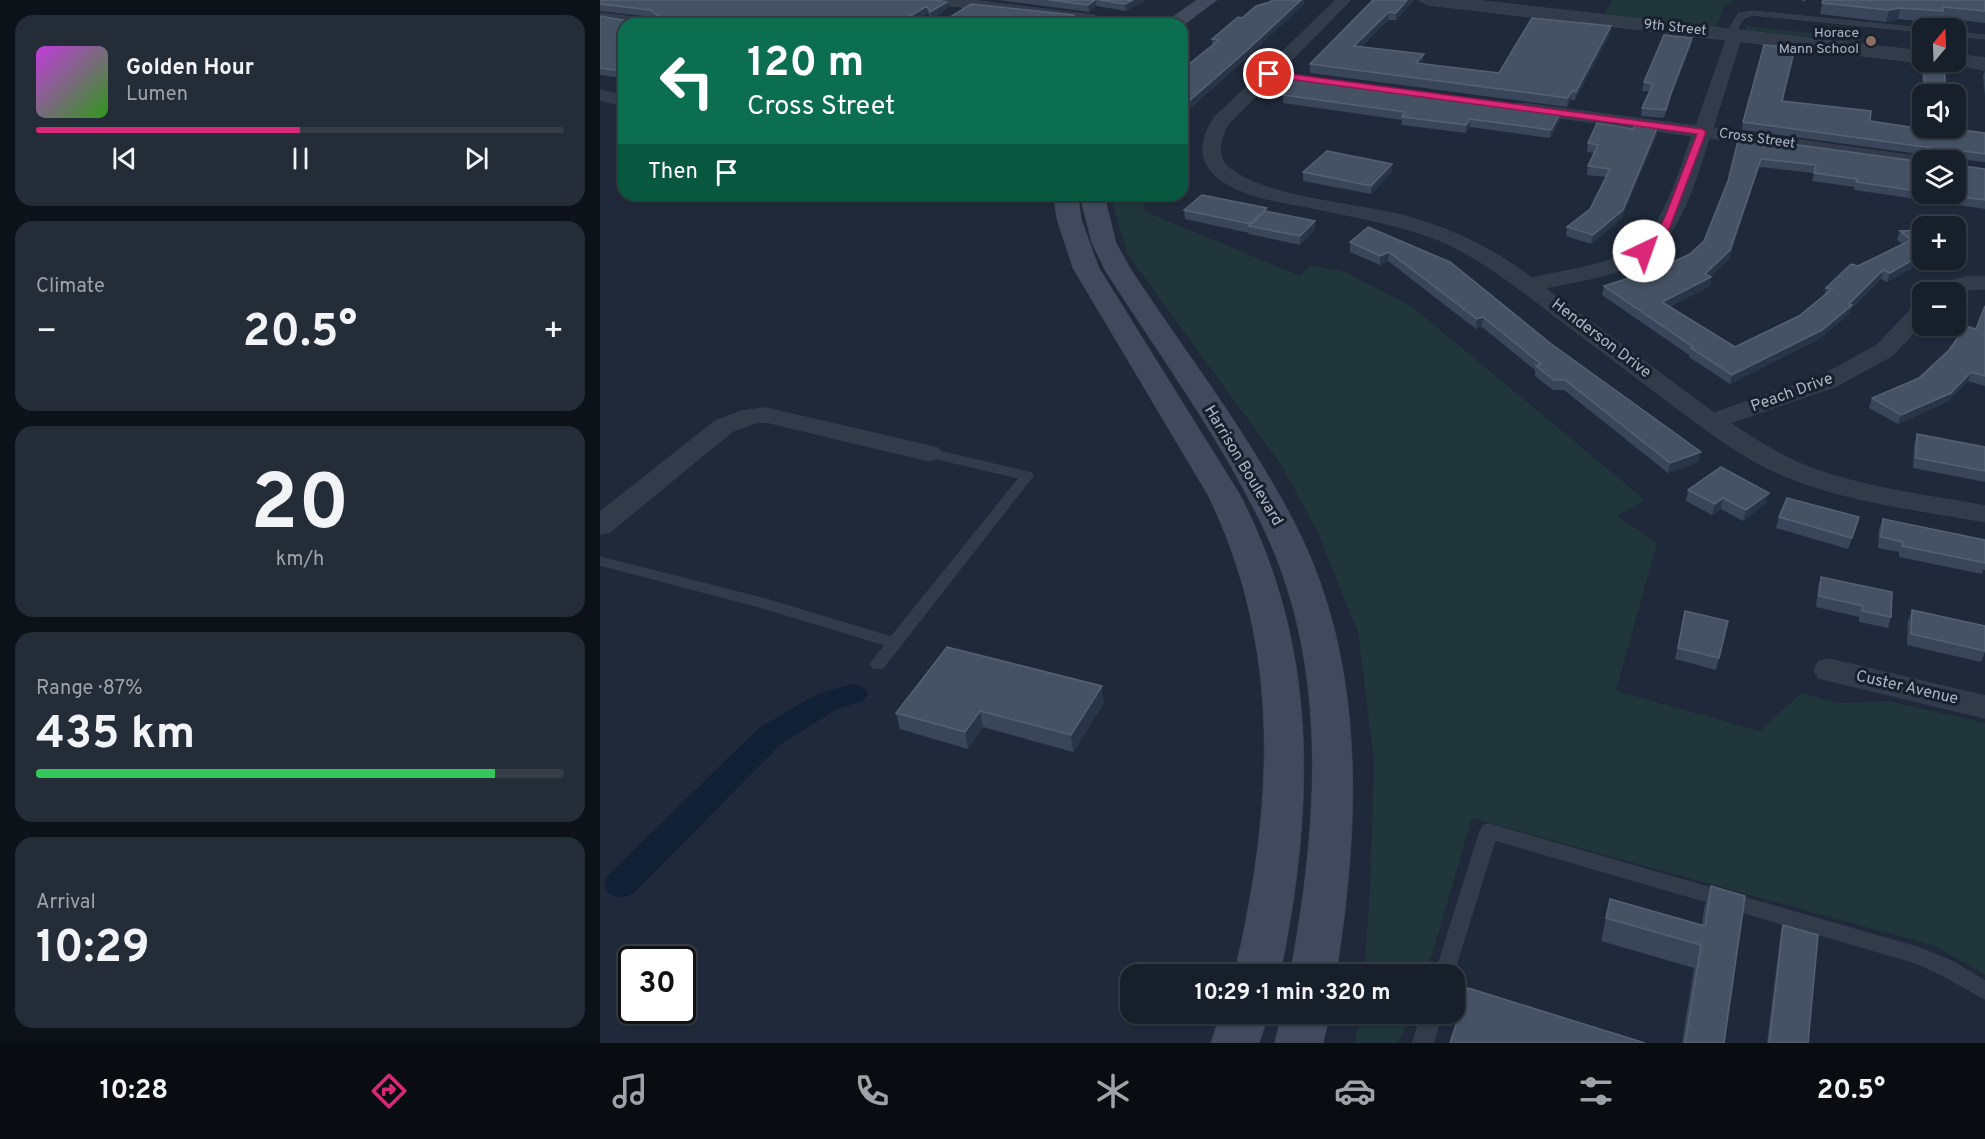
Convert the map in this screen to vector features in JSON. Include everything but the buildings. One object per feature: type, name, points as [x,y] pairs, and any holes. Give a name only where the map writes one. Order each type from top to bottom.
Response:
[{"type":"main road","points":[[1186,18],[1208,0]]},
{"type":"main road","name":"Harrison Boulevard","points":[[1067,201],[1077,247],[1091,276],[1183,427],[1242,532],[1262,588],[1276,638],[1288,762],[1281,848],[1259,964]]},
{"type":"main road","name":"Harrison Boulevard","points":[[1094,201],[1104,243],[1118,270],[1264,496],[1292,555],[1309,604],[1325,674],[1334,783],[1332,850],[1315,964]]},
{"type":"main road","points":[[1235,1043],[1242,1024]]},
{"type":"main road","points":[[1299,1043],[1303,1024]]},
{"type":"street","points":[[934,0],[971,2],[1075,18]]},
{"type":"street","points":[[1269,74],[1344,0]]},
{"type":"street","name":"9th Street","points":[[1428,0],[1912,56]]},
{"type":"street","points":[[946,18],[971,2]]},
{"type":"street","points":[[600,17],[618,19]]},
{"type":"street","points":[[1529,285],[1622,261],[1644,251],[1662,232],[1670,217],[1702,132],[1734,35]]},
{"type":"street","points":[[1966,61],[1985,64]]},
{"type":"street","points":[[1269,74],[1293,77]]},
{"type":"street","name":"Henderson Drive","points":[[1269,74],[1216,129],[1210,148],[1215,165],[1237,181],[1271,194],[1396,220],[1441,234],[1478,251],[1529,285],[1711,422],[1769,459],[1824,482],[1985,514]]},
{"type":"street","points":[[600,95],[618,100]]},
{"type":"street","name":"Cross Street","points":[[1503,105],[1912,161]]},
{"type":"street","points":[[1966,283],[1985,284]]},
{"type":"street","name":"Peach Drive","points":[[1711,422],[1829,381],[1885,350],[1912,322]]},
{"type":"street","points":[[600,526],[724,426],[751,416],[766,415],[929,453]]},
{"type":"street","name":"Custer Avenue","points":[[1829,670],[1985,707]]},
{"type":"lane","points":[[1734,35],[1734,27],[1741,16],[1753,13],[1912,29]]},
{"type":"lane","points":[[1966,35],[1985,37]]},
{"type":"lane","points":[[878,664],[1027,476],[929,453]]},
{"type":"lane","points":[[600,561],[764,603],[894,643]]},
{"type":"lane","points":[[1447,964],[1489,831],[1920,956],[1947,968],[1985,991]]},
{"type":"lane","points":[[1423,1043],[1429,1024]]},
{"type":"green space","points":[[1612,0],[1734,0],[1732,4],[1725,4],[1716,29],[1603,16]]},
{"type":"green space","points":[[1746,26],[1867,39],[1853,42],[1745,30]]},
{"type":"green space","points":[[1113,201],[1144,201],[1144,211],[1300,276],[1310,265],[1345,272],[1410,305],[1645,500],[1617,516],[1657,543],[1616,691],[1760,731],[1801,693],[1839,703],[1888,701],[1985,723],[1985,975],[1935,946],[1472,818],[1429,964],[1365,964],[1370,892],[1374,761],[1358,632],[1318,533],[1282,466],[1128,255]]},
{"type":"green space","points":[[1359,1024],[1407,1024],[1397,1043],[1354,1043]]},
{"type":"waterway","points":[[621,884],[770,736],[827,701],[853,694]]},
{"type":"place","name":"Horace Mann School","points":[[1871,41]]},
{"type":"route","points":[[1269,74],[1702,132],[1670,217],[1662,232],[1644,251]]}]
